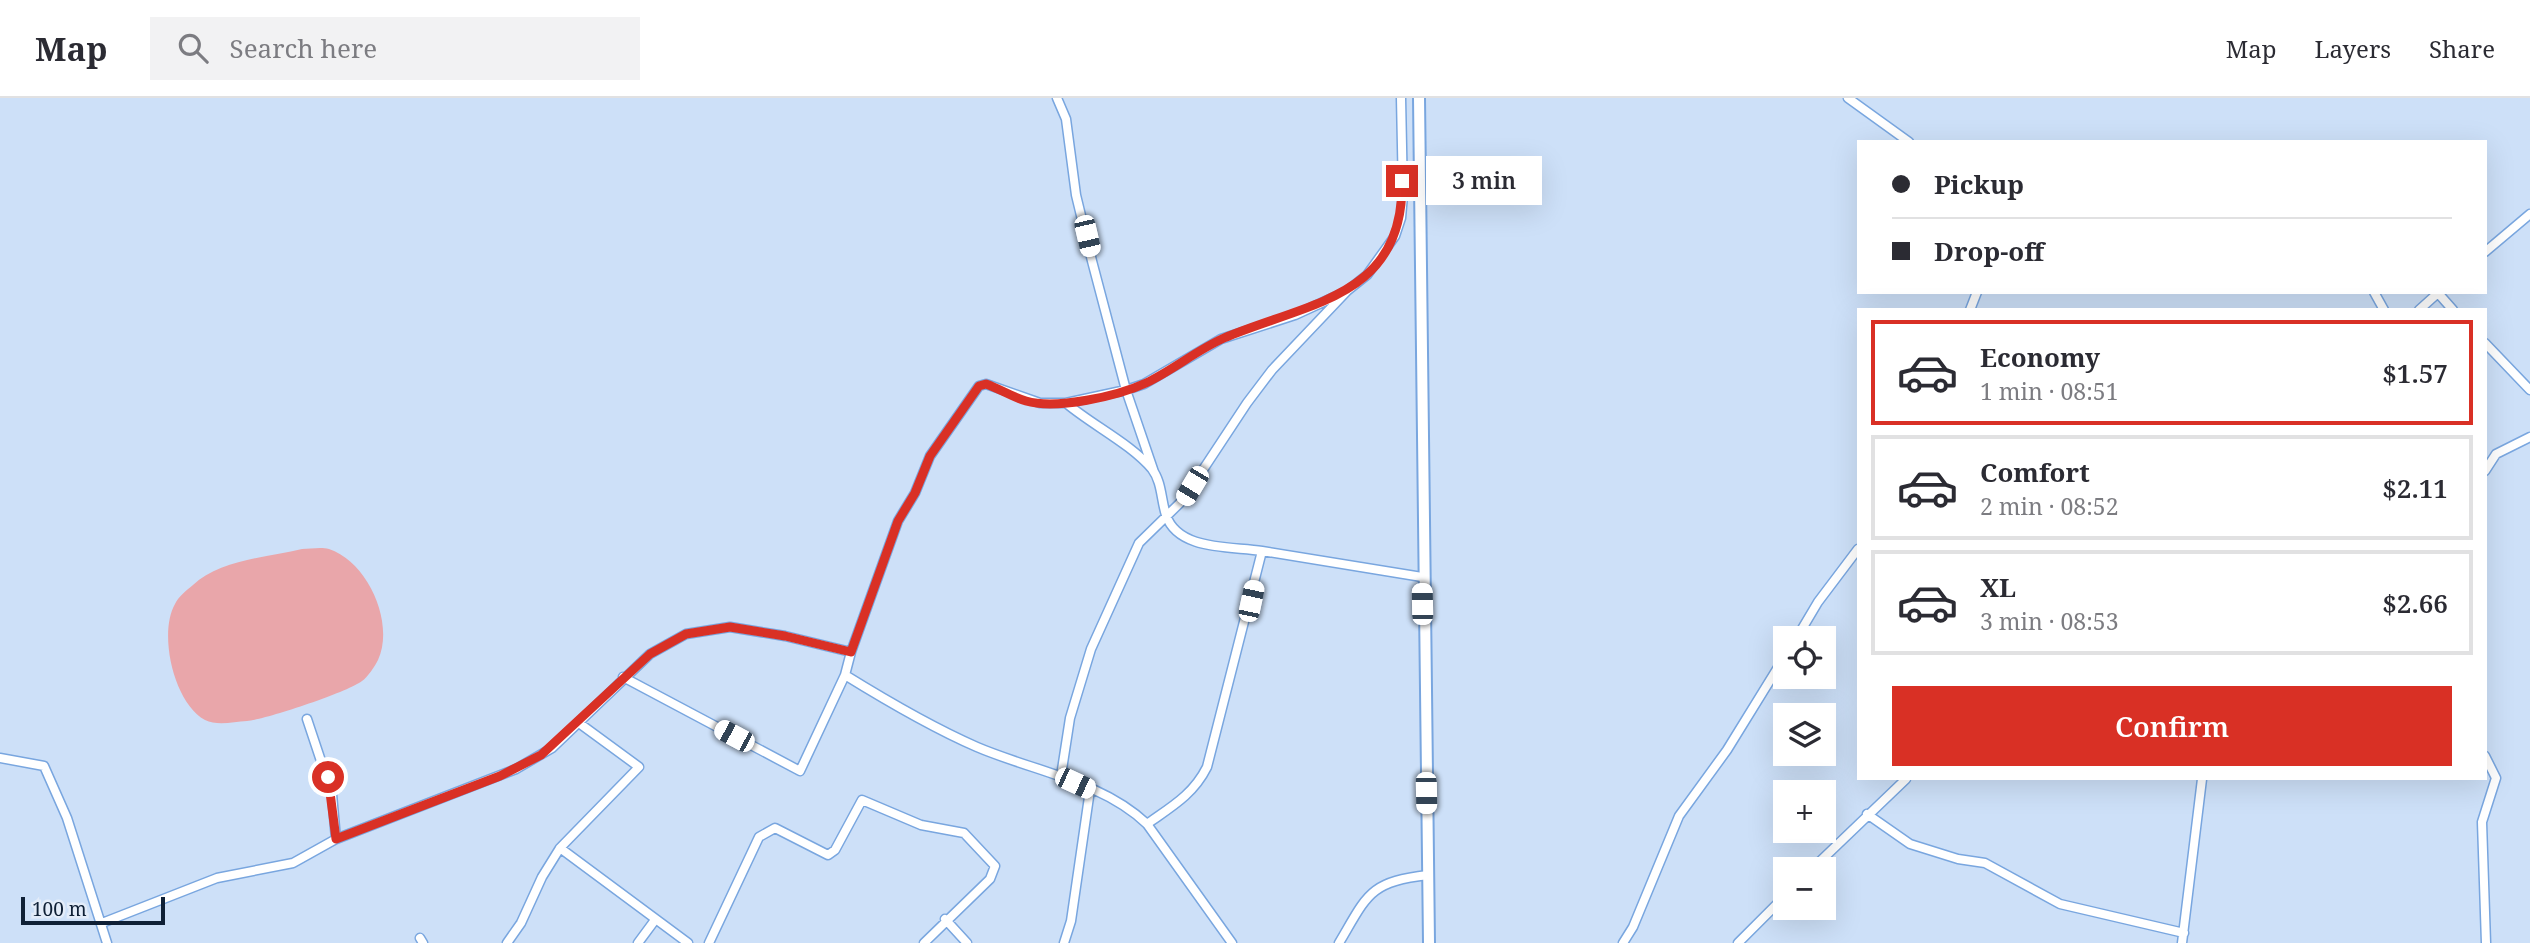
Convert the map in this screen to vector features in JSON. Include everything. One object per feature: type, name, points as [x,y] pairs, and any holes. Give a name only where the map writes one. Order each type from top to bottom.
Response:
[{"type":"main road","points":[[1419,98],[1422,577],[1429,943]]},
{"type":"street","points":[[1057,98],[1066,119],[1076,195],[1126,390],[1166,516],[1174,532],[1187,539],[1422,577]]},
{"type":"street","points":[[1061,776],[1070,718],[1091,649],[1139,543],[1183,500],[1272,370],[1381,259],[1395,236],[1401,218],[1401,98]]},
{"type":"street","points":[[1847,98],[1906,140]]},
{"type":"street","points":[[2487,250],[2530,214]]},
{"type":"street","points":[[623,677],[800,771],[845,675],[898,521],[915,493],[930,456],[979,386],[986,384],[1026,401],[1066,403],[1126,390],[1155,378],[1222,339],[1295,315],[1347,291]]},
{"type":"street","points":[[2421,308],[2437,294]]},
{"type":"street","points":[[2439,294],[2451,308]]},
{"type":"street","points":[[2487,345],[2530,390]]},
{"type":"street","points":[[1066,403],[1143,460],[1154,472]]},
{"type":"street","points":[[2487,468],[2496,454],[2530,437]]},
{"type":"street","points":[[1804,626],[1818,602],[1857,550]]},
{"type":"street","points":[[1147,824],[1198,786],[1207,767],[1262,551]]},
{"type":"street","points":[[102,923],[217,878],[293,863],[336,839],[516,769],[541,755],[579,723],[623,677],[650,654],[670,643],[710,628],[730,627],[785,636],[851,652]]},
{"type":"street","points":[[845,675],[911,714],[975,746],[1061,776],[1117,801],[1147,824],[1232,943]]},
{"type":"street","points":[[1623,943],[1633,927],[1679,816],[1727,750],[1773,675]]},
{"type":"street","points":[[307,719],[330,786],[336,839]]},
{"type":"street","points":[[507,943],[521,923],[542,877],[560,848],[639,767],[579,723]]},
{"type":"street","points":[[0,758],[44,766],[66,818],[107,943]]},
{"type":"street","points":[[2486,943],[2482,822],[2496,778],[2487,760]]},
{"type":"street","points":[[1824,857],[1905,780]]},
{"type":"street","points":[[2182,943],[2202,780]]},
{"type":"street","points":[[1064,943],[1071,921],[1090,790]]},
{"type":"street","points":[[709,943],[759,837],[775,828],[828,856],[835,850],[862,800],[921,825],[964,833],[992,859],[995,872],[945,919],[924,943]]},
{"type":"street","points":[[1867,814],[1910,844],[1948,856],[1985,863],[2060,904],[2183,933]]},
{"type":"street","points":[[560,848],[688,943]]},
{"type":"street","points":[[1339,943],[1366,898],[1381,885],[1396,879],[1428,876]]},
{"type":"street","points":[[1738,943],[1773,908]]},
{"type":"street","points":[[945,919],[967,943]]},
{"type":"street","points":[[638,943],[655,920]]},
{"type":"shaded area","points":[[302,549],[329,549],[343,556],[366,580],[380,612],[383,629],[377,663],[362,681],[354,686],[306,705],[247,721],[220,723],[205,720],[185,699],[172,667],[168,632],[176,601],[193,585],[216,570],[244,561]]},
{"type":"route","points":[[328,777],[336,839],[500,776],[541,755],[579,723],[623,677],[650,654],[686,634],[710,628],[730,627],[785,636],[851,652],[898,521],[915,493],[930,456],[979,386],[986,384],[1026,401],[1040,403],[1066,403],[1126,390],[1167,372],[1222,339],[1274,319],[1295,315],[1347,291],[1381,259],[1395,236],[1401,218],[1402,181]]}]
